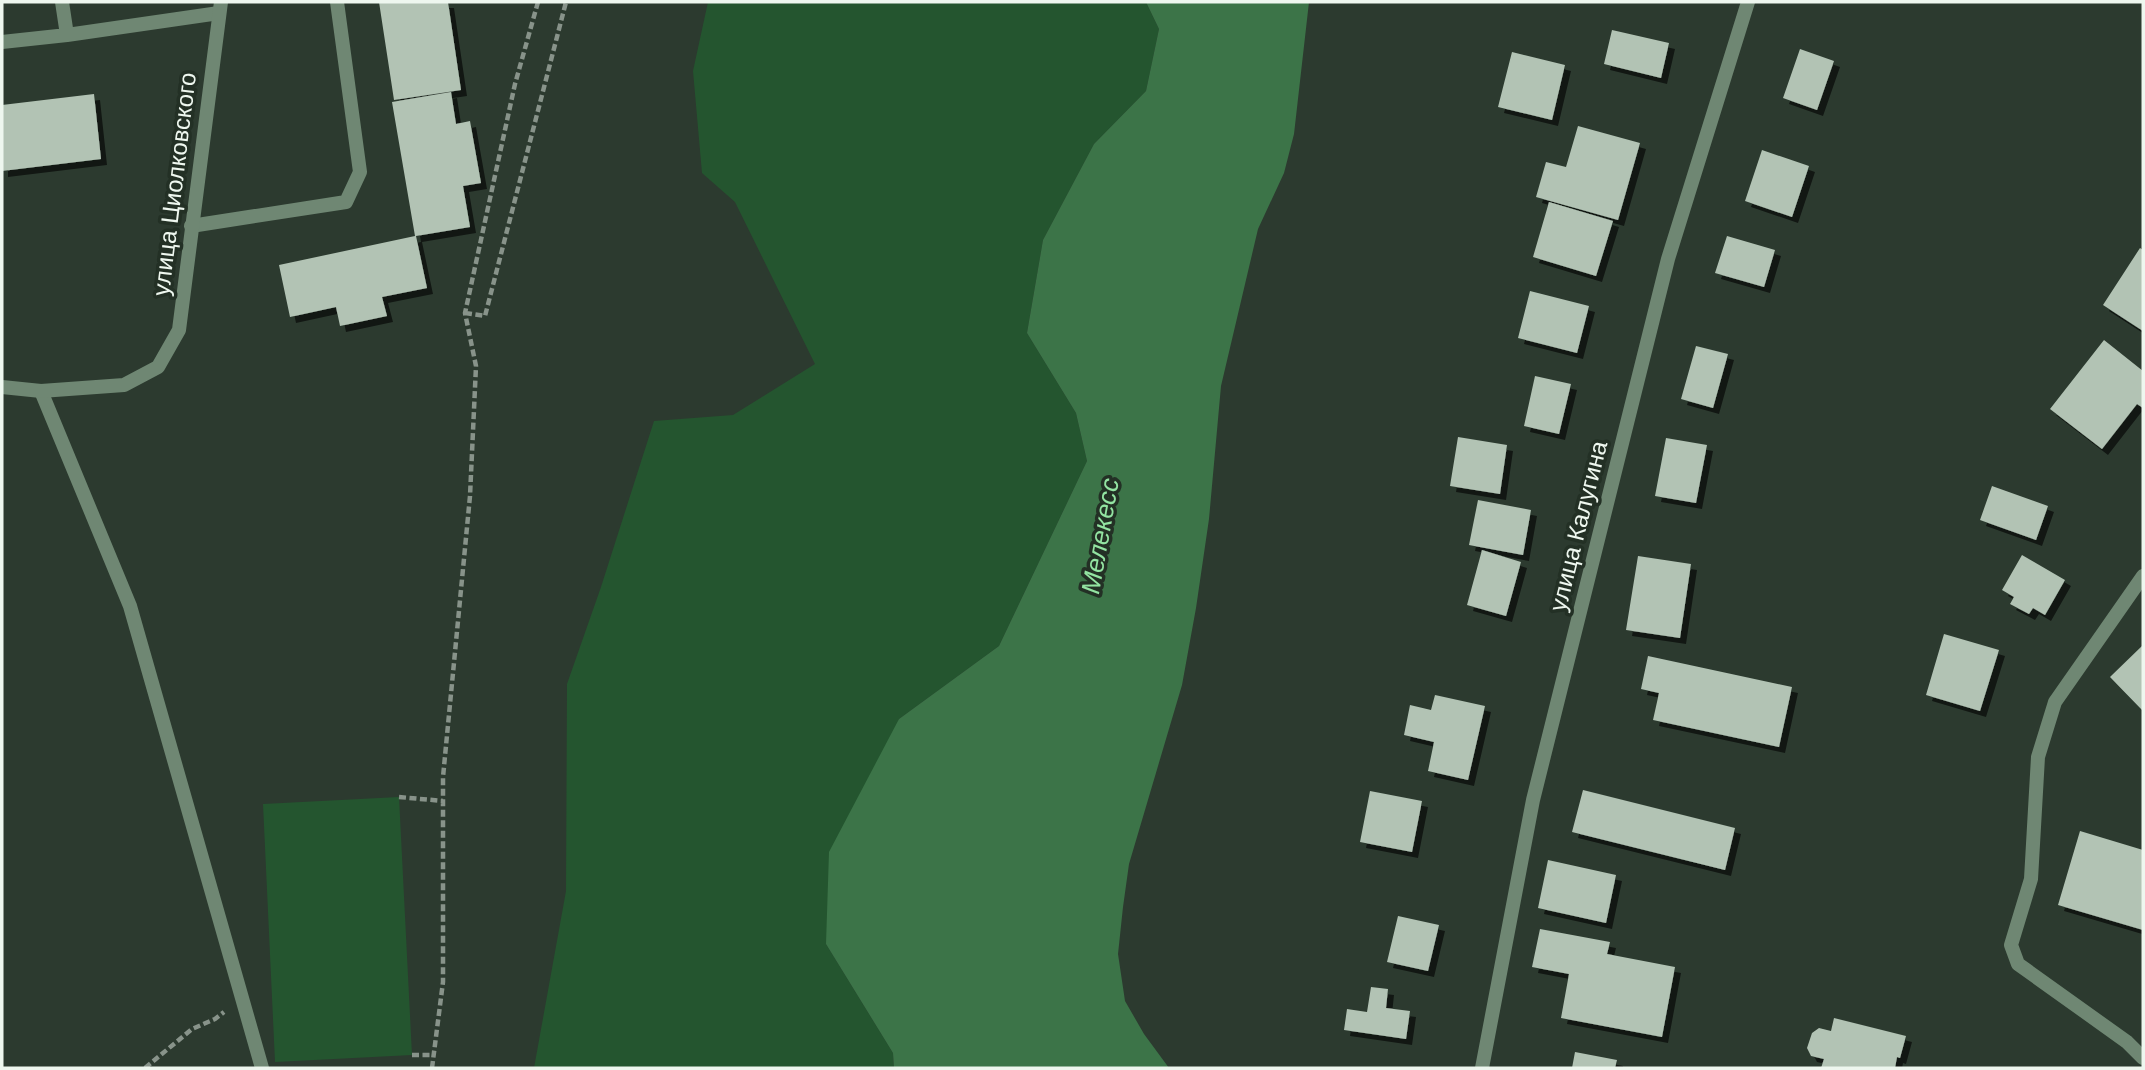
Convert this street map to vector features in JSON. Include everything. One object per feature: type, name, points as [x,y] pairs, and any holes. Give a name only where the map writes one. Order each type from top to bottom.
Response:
[{"type":"street","points":[[62,2],[66,36]]},
{"type":"street","points":[[191,226],[346,202],[360,172],[337,2]]},
{"type":"street","name":"улица Калугина","points":[[1482,1068],[1533,800],[1668,259],[1748,2]]},
{"type":"street","points":[[2,43],[66,36],[220,7]]},
{"type":"street","name":"улица Циолковского","points":[[41,391],[124,385],[158,368],[179,330],[220,7]]},
{"type":"street","points":[[2,387],[41,391],[130,606],[262,1068]]},
{"type":"street","points":[[2143,576],[2055,702],[2038,757],[2032,879],[2011,945],[2018,964],[2127,1042],[2143,1058]]},
{"type":"path","points":[[432,1068],[443,982],[443,777],[470,496],[476,366],[465,313],[515,84],[538,2]]},
{"type":"path","points":[[465,313],[485,316],[566,2]]},
{"type":"path","points":[[399,797],[443,801]]},
{"type":"path","points":[[145,1068],[192,1029],[215,1019],[233,1006],[240,986]]},
{"type":"path","points":[[412,1055],[433,1055]]},
{"type":"shaded area","points":[[708,2],[1146,2],[1159,29],[1146,91],[1094,144],[1043,240],[1027,333],[1076,413],[1087,461],[999,646],[899,719],[826,944],[893,1053],[894,1068],[534,1068],[566,891],[567,684],[654,421],[733,415],[815,364],[735,202],[702,173],[693,71]]},
{"type":"shaded area","points":[[399,797],[412,1055],[275,1062],[263,804]]},
{"type":"water","name":"Мелекесс","points":[[1146,2],[1309,2],[1294,134],[1284,173],[1258,229],[1221,386],[1209,519],[1182,685],[1129,864],[1123,907],[1118,954],[1125,1001],[1144,1034],[1169,1068],[894,1068],[893,1053],[826,944],[829,852],[899,719],[999,646],[1087,461],[1076,413],[1027,333],[1043,240],[1094,144],[1146,91],[1159,29]]},
{"type":"building","points":[[379,2],[448,2],[461,90],[394,100]]},
{"type":"building","points":[[1612,30],[1669,43],[1661,78],[1604,64]]},
{"type":"building","points":[[1800,49],[1834,61],[1817,110],[1783,98]]},
{"type":"building","points":[[1512,52],[1565,65],[1552,120],[1498,107]]},
{"type":"building","points":[[451,92],[456,124],[470,121],[481,183],[463,186],[470,227],[416,236],[427,288],[382,297],[387,316],[340,326],[336,307],[290,317],[279,265],[415,236],[392,102]]},
{"type":"building","points":[[94,94],[101,159],[2,171],[2,105]]},
{"type":"building","points":[[1578,126],[1640,143],[1618,220],[1536,197],[1546,162],[1566,167]]},
{"type":"building","points":[[1762,150],[1809,166],[1792,217],[1745,201]]},
{"type":"building","points":[[1549,202],[1613,221],[1596,276],[1533,257]]},
{"type":"building","points":[[1727,236],[1775,250],[1764,287],[1715,273]]},
{"type":"building","points":[[2140,248],[2143,250],[2143,331],[2103,305]]},
{"type":"building","points":[[1530,291],[1589,306],[1577,353],[1518,338]]},
{"type":"building","points":[[2104,340],[2143,371],[2143,408],[2137,404],[2102,449],[2050,409]]},
{"type":"building","points":[[1696,346],[1728,354],[1713,408],[1681,399]]},
{"type":"building","points":[[1535,376],[1571,384],[1559,434],[1524,426]]},
{"type":"building","points":[[1458,437],[1507,445],[1500,494],[1450,486]]},
{"type":"building","points":[[1666,438],[1707,445],[1696,503],[1655,496]]},
{"type":"building","points":[[1992,486],[2048,506],[2036,540],[1980,520]]},
{"type":"building","points":[[1478,500],[1531,510],[1523,555],[1469,545]]},
{"type":"building","points":[[1482,550],[1521,562],[1506,616],[1467,605]]},
{"type":"building","points":[[2022,555],[2065,580],[2045,615],[2033,608],[2029,614],[2010,604],[2014,597],[2002,590]]},
{"type":"building","points":[[1638,556],[1691,564],[1680,638],[1626,630]]},
{"type":"building","points":[[1944,634],[1999,650],[1980,711],[1926,695]]},
{"type":"building","points":[[2143,645],[2143,711],[2110,677]]},
{"type":"building","points":[[1648,656],[1792,687],[1779,747],[1653,720],[1659,693],[1641,689]]},
{"type":"building","points":[[1435,695],[1485,706],[1468,780],[1428,771],[1434,742],[1404,735],[1410,705],[1431,710]]},
{"type":"building","points":[[1583,790],[1735,828],[1725,870],[1572,832]]},
{"type":"building","points":[[1370,791],[1422,801],[1412,852],[1360,842]]},
{"type":"building","points":[[2080,831],[2143,850],[2143,930],[2058,905]]},
{"type":"building","points":[[1548,860],[1616,875],[1606,923],[1538,908]]},
{"type":"building","points":[[1398,916],[1439,925],[1428,971],[1387,962]]},
{"type":"building","points":[[1540,929],[1610,942],[1607,954],[1675,967],[1662,1037],[1561,1018],[1569,974],[1532,967]]},
{"type":"building","points":[[1371,987],[1388,989],[1386,1008],[1410,1011],[1406,1039],[1344,1030],[1347,1009],[1367,1012]]},
{"type":"building","points":[[1834,1018],[1906,1036],[1895,1068],[1821,1068],[1824,1059],[1811,1056],[1807,1048],[1812,1033],[1819,1028],[1831,1031]]},
{"type":"building","points":[[1575,1052],[1617,1060],[1615,1068],[1572,1068]]}]
